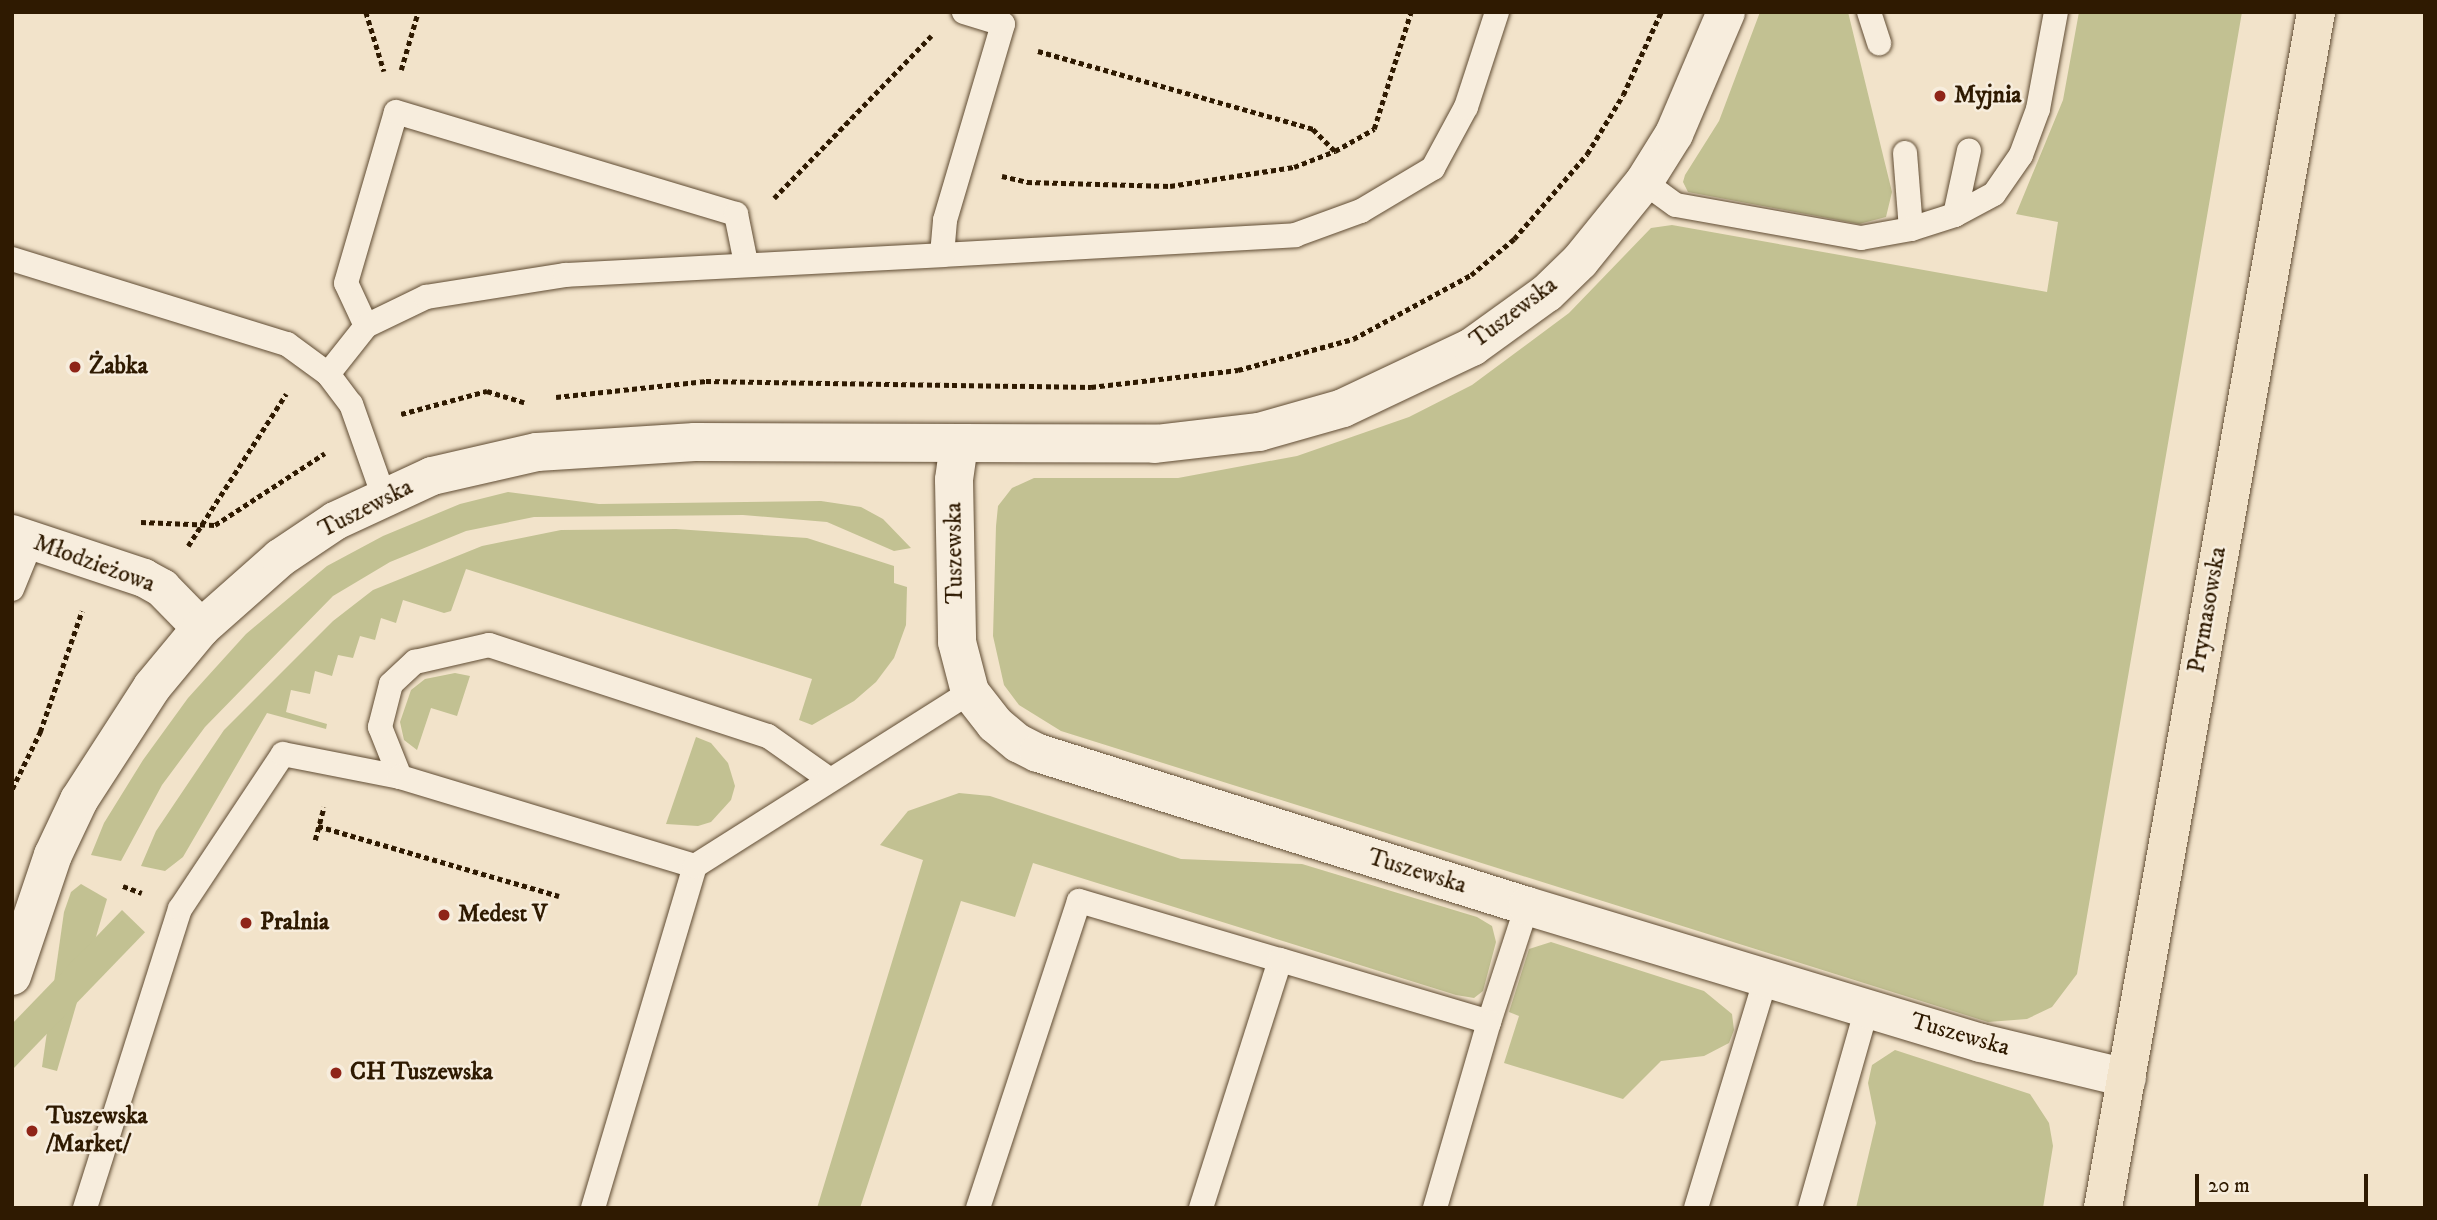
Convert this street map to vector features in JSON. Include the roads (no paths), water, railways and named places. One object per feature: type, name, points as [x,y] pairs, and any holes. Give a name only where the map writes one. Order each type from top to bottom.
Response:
[{"type":"main road","name":"Prymasowska","points":[[2103,1208],[2316,12]]},
{"type":"street","name":"Tuszewska","points":[[12,976],[53,855],[79,800],[152,687],[201,628],[280,558],[335,521],[432,476],[494,459],[577,448],[709,442],[1089,446],[1207,440],[1259,432],[1343,408],[1427,370],[1503,326],[1580,261],[1644,182],[1674,134],[1726,12]]},
{"type":"street","name":"Tuszewska","points":[[959,444],[954,480],[957,642],[971,692],[995,724],[1038,753],[1527,906],[1981,1043],[2127,1078]]},
{"type":"street","name":"Młodzieżowa","points":[[22,537],[144,578],[162,588],[201,628]]},
{"type":"lane","points":[[942,255],[944,220],[1003,25],[964,12]]},
{"type":"lane","points":[[319,366],[366,326],[426,297],[565,275],[1295,235],[1361,211],[1433,168],[1466,107],[1497,12]]},
{"type":"lane","points":[[1869,12],[1879,43]]},
{"type":"lane","points":[[1644,182],[1676,205],[1861,238],[1911,229],[1955,215],[1994,194],[2021,155],[2038,109],[2056,12]]},
{"type":"lane","points":[[366,326],[346,283],[396,113],[736,214],[746,263]]},
{"type":"lane","points":[[1955,215],[1969,150]]},
{"type":"lane","points":[[1905,153],[1911,229]]},
{"type":"lane","points":[[12,259],[287,344],[319,366],[351,404],[384,497]]},
{"type":"lane","points":[[12,589],[22,537]]},
{"type":"lane","points":[[400,777],[380,727],[391,684],[415,662],[489,645],[768,736],[829,779]]},
{"type":"lane","points":[[593,1208],[695,866],[829,779],[971,692]]},
{"type":"lane","points":[[85,1208],[180,909],[283,754],[400,777],[695,866]]},
{"type":"lane","points":[[978,1208],[1079,901],[1489,1022]]},
{"type":"lane","points":[[1435,1208],[1489,1022],[1527,906]]},
{"type":"lane","points":[[1201,1208],[1280,960]]},
{"type":"lane","points":[[1696,1208],[1766,978]]},
{"type":"lane","points":[[1810,1208],[1867,1008]]},
{"type":"place","name":"Myjnia","points":[[1940,96]]},
{"type":"place","name":"Żabka","points":[[75,367]]},
{"type":"place","name":"Medest V","points":[[444,915]]},
{"type":"place","name":"Pralnia","points":[[246,923]]},
{"type":"place","name":"CH Tuszewska","points":[[336,1073]]},
{"type":"place","name":"Tuszewska /Market/","points":[[32,1131]]}]
